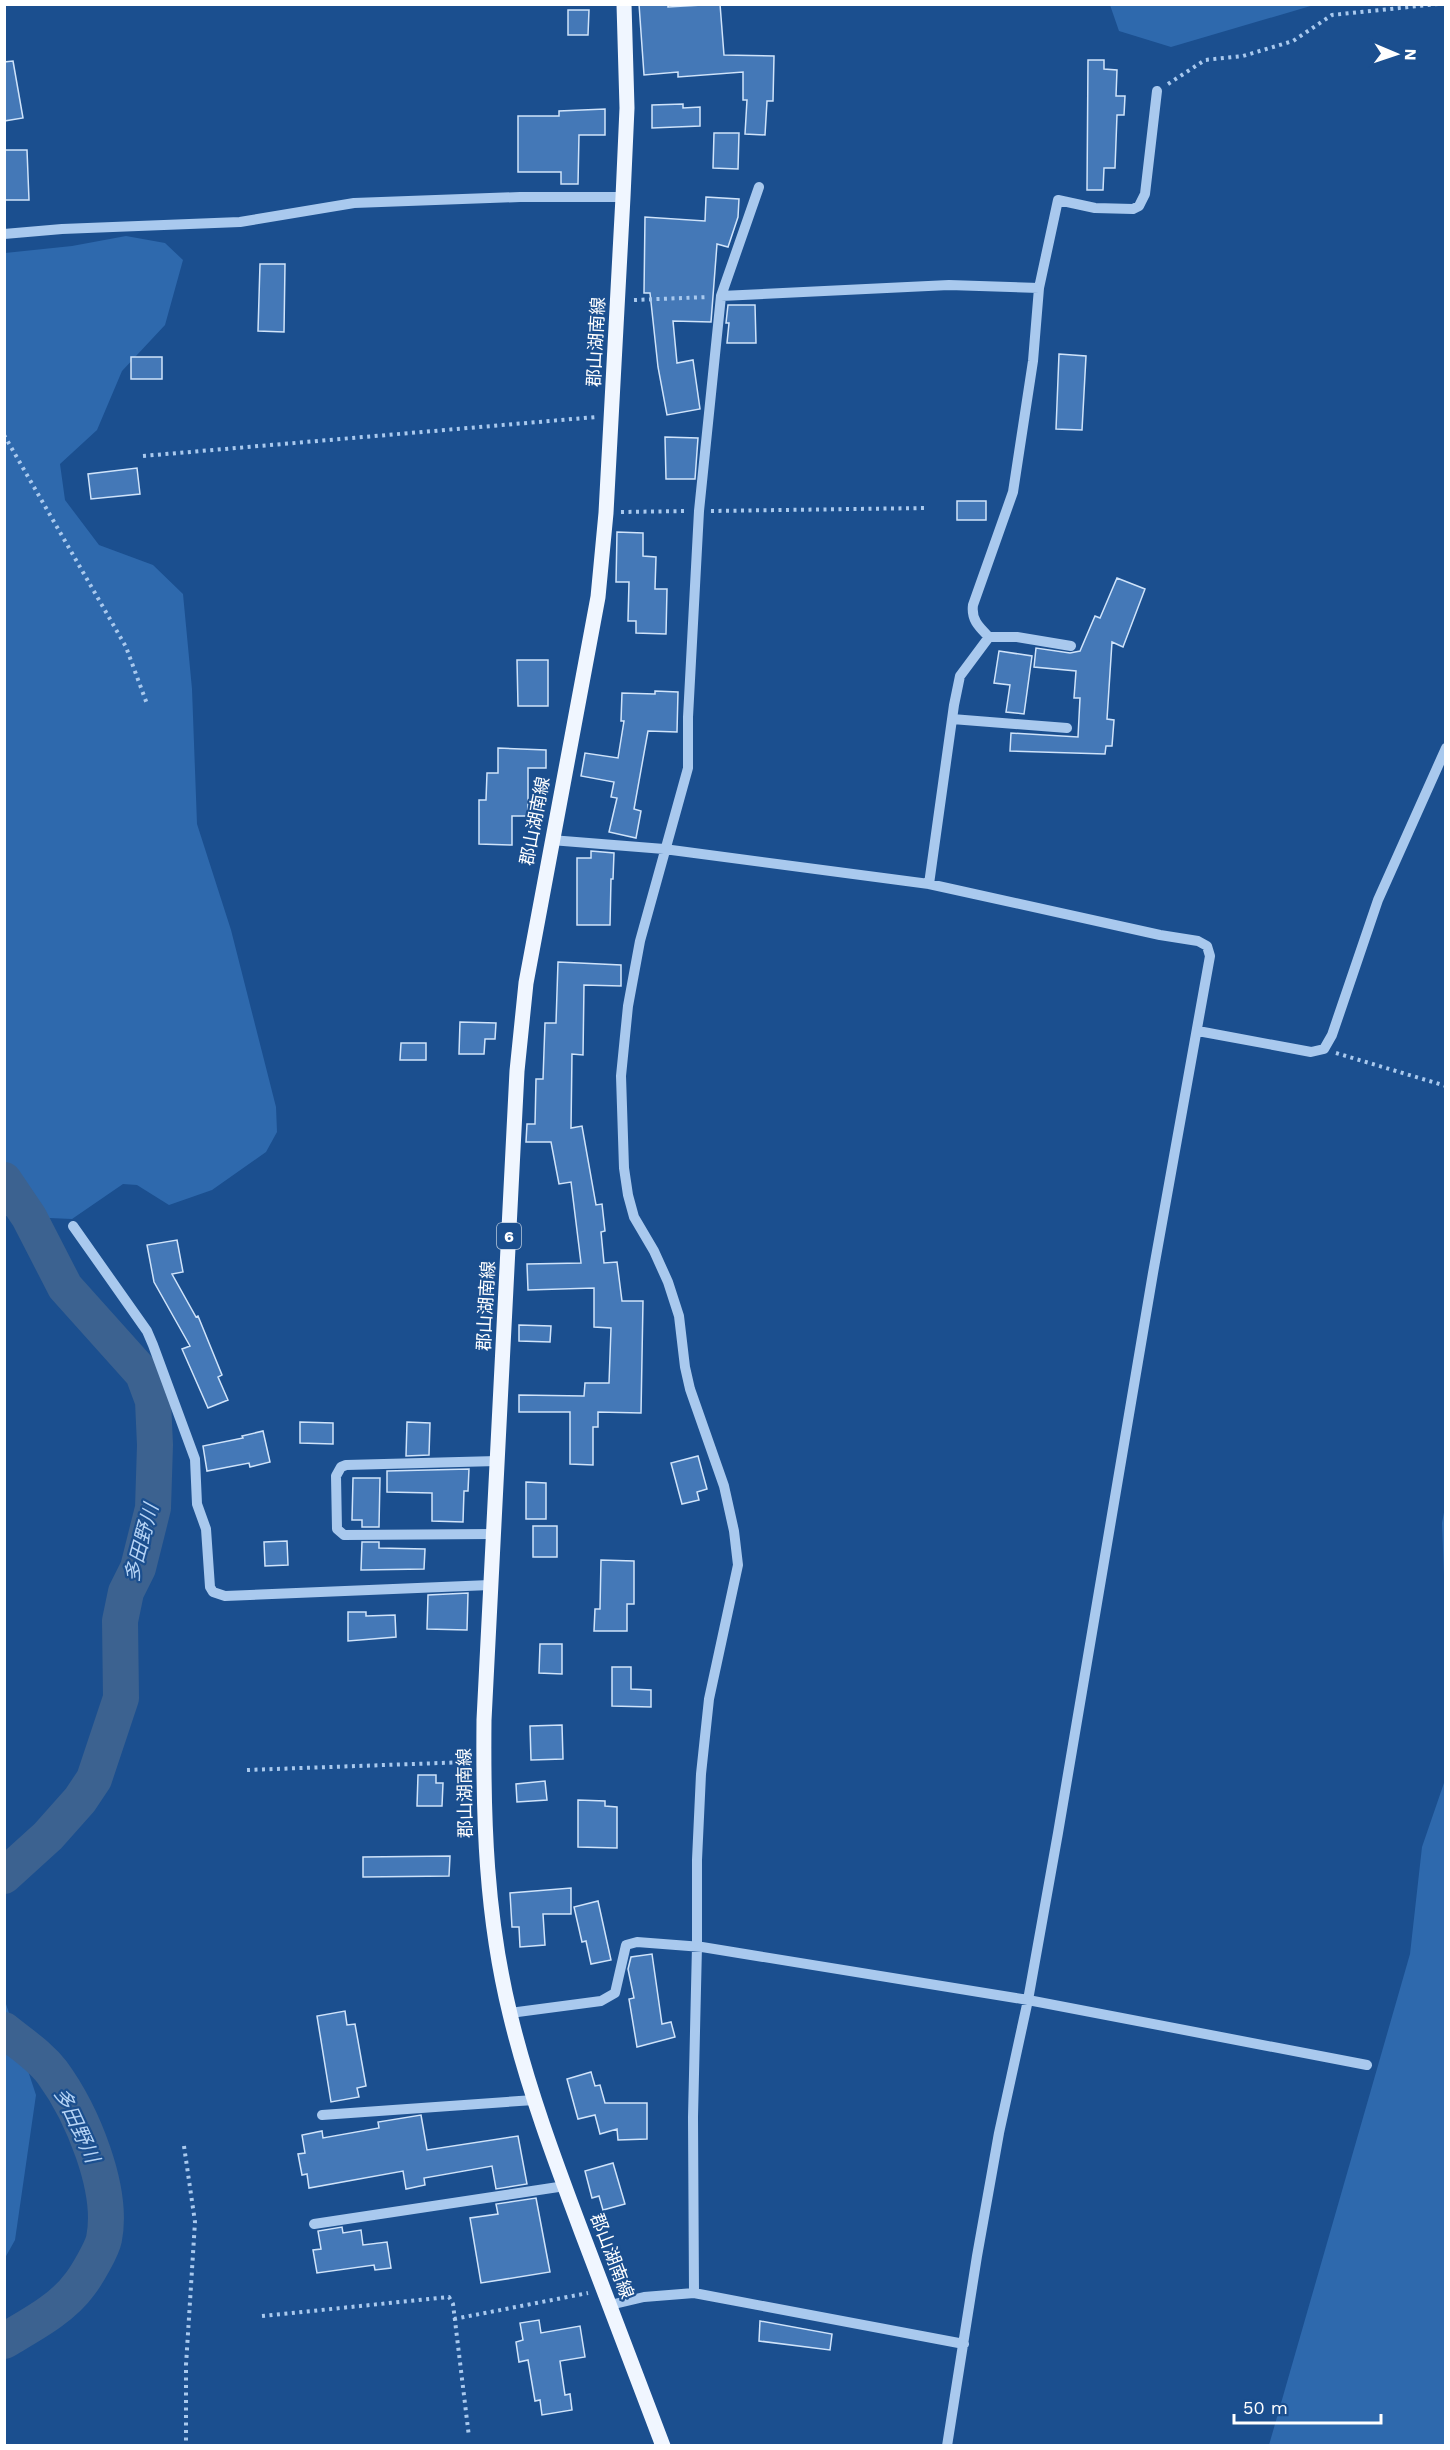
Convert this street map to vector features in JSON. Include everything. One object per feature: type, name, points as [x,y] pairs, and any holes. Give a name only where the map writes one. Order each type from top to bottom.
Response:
[{"type":"main road","name":"郡山湖南線","points":[[624,4],[627,108],[619,301],[606,513],[598,597],[526,983],[517,1071],[490,1585],[484,1761],[487,1877],[510,2013],[534,2100],[564,2186],[663,2445]]},
{"type":"street","points":[[1071,646],[1017,637],[989,637],[975,622],[972,615],[973,605],[1013,492],[1033,361],[1039,288],[1058,200],[1095,208],[1133,209],[1139,206],[1145,194],[1157,91]]},
{"type":"street","points":[[694,2293],[693,2116],[698,1946],[697,1860],[701,1774],[709,1699],[738,1565],[734,1531],[724,1486],[690,1389],[679,1316],[668,1282],[654,1251],[634,1217],[624,1168],[621,1076],[628,1006],[640,941],[688,768],[688,717],[699,511],[721,296],[759,187]]},
{"type":"street","points":[[4,234],[62,229],[240,222],[354,203],[531,197],[623,197]]},
{"type":"street","points":[[721,296],[949,285],[1039,288]]},
{"type":"street","points":[[929,884],[960,676],[989,637]]},
{"type":"street","points":[[952,719],[1067,728]]},
{"type":"street","points":[[1198,1032],[1311,1052],[1324,1050],[1332,1035],[1378,900],[1446,748]]},
{"type":"street","points":[[551,840],[664,849],[929,884],[1160,935],[1198,941],[1207,946],[1210,956],[1028,2000],[977,2256],[947,2445]]},
{"type":"street","points":[[73,1226],[147,1331],[153,1345],[195,1459],[197,1504],[206,1529],[210,1587],[213,1592],[225,1596],[490,1585]]},
{"type":"street","points":[[493,1534],[344,1535],[337,1529],[336,1476],[346,1465],[497,1461]]},
{"type":"street","points":[[510,2013],[601,2001],[611,1996],[615,1993],[623,1952],[626,1945],[631,1943],[698,1946],[1028,2000],[1367,2065]]},
{"type":"street","points":[[322,2115],[534,2100]]},
{"type":"street","points":[[314,2224],[564,2186]]},
{"type":"street","points":[[609,2305],[644,2297],[694,2293],[964,2344]]},
{"type":"path","points":[[1157,91],[1205,60],[1243,56],[1293,41],[1332,15],[1438,4]]},
{"type":"path","points":[[619,301],[721,296]]},
{"type":"path","points":[[143,456],[612,416]]},
{"type":"path","points":[[4,435],[126,647],[147,704]]},
{"type":"path","points":[[606,513],[926,508]]},
{"type":"path","points":[[1324,1050],[1446,1086]]},
{"type":"path","points":[[247,1770],[484,1761]]},
{"type":"path","points":[[184,2146],[195,2222],[186,2365],[186,2445]]},
{"type":"path","points":[[454,2319],[604,2290]]},
{"type":"path","points":[[262,2316],[444,2296],[451,2300],[469,2437]]},
{"type":"shaded area","points":[[1110,4],[1314,5],[1171,47],[1119,31]]},
{"type":"shaded area","points":[[126,236],[165,243],[183,260],[165,325],[122,371],[97,430],[60,464],[65,500],[99,545],[153,565],[183,594],[192,689],[197,824],[231,930],[276,1107],[277,1132],[266,1152],[212,1190],[169,1205],[137,1185],[123,1184],[72,1219],[5,1216],[5,253],[72,246]]},
{"type":"shaded area","points":[[1445,1507],[1445,1601],[1442,1523]]},
{"type":"shaded area","points":[[1445,1780],[1445,2445],[1269,2445],[1410,1954],[1422,1847]]},
{"type":"shaded area","points":[[5,2001],[36,2095],[15,2240],[5,2258]]},
{"type":"building","points":[[639,4],[668,4],[668,7],[720,4],[724,55],[774,56],[773,101],[767,101],[765,135],[745,134],[747,100],[743,100],[743,72],[678,77],[678,72],[644,75]]},
{"type":"building","points":[[568,10],[589,10],[588,35],[568,35]]},
{"type":"building","points":[[1088,60],[1104,60],[1104,69],[1117,70],[1116,96],[1125,96],[1124,115],[1117,115],[1115,168],[1104,168],[1103,190],[1087,190]]},
{"type":"building","points":[[13,61],[23,118],[4,121],[4,62]]},
{"type":"building","points":[[683,104],[683,108],[700,107],[700,126],[652,128],[652,105]]},
{"type":"building","points":[[605,109],[605,135],[579,135],[578,184],[561,184],[561,172],[518,172],[518,116],[559,116],[559,111]]},
{"type":"building","points":[[714,133],[739,133],[738,169],[713,168]]},
{"type":"building","points":[[4,150],[27,150],[29,200],[4,200]]},
{"type":"building","points":[[706,197],[739,199],[738,217],[728,247],[717,244],[711,322],[673,321],[677,363],[693,360],[700,409],[667,415],[658,367],[650,293],[644,293],[645,217],[705,221]]},
{"type":"building","points":[[260,264],[285,264],[284,332],[258,331]]},
{"type":"building","points":[[728,305],[755,305],[756,343],[727,343]]},
{"type":"building","points":[[1059,354],[1086,356],[1082,430],[1056,429]]},
{"type":"building","points":[[131,357],[162,357],[162,379],[131,379]]},
{"type":"building","points":[[665,437],[698,438],[695,479],[666,479]]},
{"type":"building","points":[[137,468],[140,494],[91,499],[88,474]]},
{"type":"building","points":[[957,501],[986,501],[986,520],[957,520]]},
{"type":"building","points":[[617,532],[643,533],[643,556],[656,557],[655,589],[667,589],[666,634],[636,633],[636,621],[628,621],[629,582],[616,582]]},
{"type":"building","points":[[1117,578],[1145,589],[1123,647],[1112,642],[1107,719],[1114,720],[1112,746],[1106,746],[1105,754],[1010,751],[1011,733],[1078,737],[1080,698],[1074,698],[1076,671],[1034,667],[1036,648],[1070,653],[1080,651],[1095,616],[1100,618]]},
{"type":"building","points":[[999,651],[1032,656],[1024,714],[1006,712],[1010,685],[994,683]]},
{"type":"building","points":[[517,660],[548,660],[548,706],[518,706]]},
{"type":"building","points":[[655,691],[678,692],[677,732],[648,731],[634,809],[641,811],[636,838],[609,832],[617,798],[611,797],[614,782],[581,776],[585,753],[618,758],[624,721],[621,721],[622,693],[655,694]]},
{"type":"building","points":[[498,748],[546,750],[546,768],[528,768],[528,816],[512,816],[512,845],[479,844],[479,800],[486,800],[487,773],[498,773]]},
{"type":"building","points":[[591,851],[614,853],[610,925],[577,925],[577,858],[591,858]]},
{"type":"building","points":[[558,962],[621,965],[621,986],[584,985],[583,1055],[572,1054],[571,1128],[582,1126],[596,1205],[602,1204],[605,1231],[601,1232],[604,1263],[617,1262],[622,1301],[643,1301],[641,1413],[598,1412],[598,1427],[593,1427],[593,1465],[570,1464],[570,1412],[519,1412],[519,1395],[584,1396],[585,1383],[609,1383],[611,1328],[594,1327],[594,1288],[528,1290],[527,1264],[581,1263],[571,1182],[559,1184],[551,1142],[526,1142],[527,1124],[535,1124],[536,1079],[543,1079],[545,1023],[556,1023]]},
{"type":"building","points":[[460,1022],[496,1023],[495,1039],[485,1039],[484,1054],[459,1054]]},
{"type":"building","points":[[401,1043],[426,1043],[426,1060],[400,1060]]},
{"type":"building","points":[[177,1240],[183,1272],[172,1274],[196,1317],[198,1316],[222,1375],[218,1377],[228,1400],[208,1408],[182,1349],[190,1346],[154,1282],[147,1245]]},
{"type":"building","points":[[519,1325],[551,1326],[550,1342],[519,1341]]},
{"type":"building","points":[[300,1422],[333,1423],[333,1444],[300,1443]]},
{"type":"building","points":[[407,1422],[430,1423],[429,1455],[406,1456]]},
{"type":"building","points":[[263,1431],[270,1462],[250,1467],[249,1463],[207,1471],[203,1446],[243,1438],[242,1436]]},
{"type":"building","points":[[698,1456],[707,1489],[697,1492],[699,1500],[682,1504],[671,1463]]},
{"type":"building","points":[[469,1469],[468,1491],[464,1491],[463,1522],[432,1521],[432,1493],[387,1492],[387,1471]]},
{"type":"building","points":[[353,1478],[380,1478],[379,1527],[362,1527],[362,1520],[352,1520]]},
{"type":"building","points":[[526,1482],[546,1483],[546,1519],[526,1519]]},
{"type":"building","points":[[533,1526],[557,1526],[557,1557],[533,1557]]},
{"type":"building","points":[[287,1541],[288,1565],[265,1566],[264,1542]]},
{"type":"building","points":[[362,1542],[379,1542],[379,1548],[425,1549],[424,1569],[361,1570]]},
{"type":"building","points":[[601,1560],[634,1561],[634,1604],[627,1604],[627,1631],[594,1631],[595,1609],[600,1609]]},
{"type":"building","points":[[468,1593],[467,1630],[427,1629],[428,1595]]},
{"type":"building","points":[[348,1612],[366,1612],[366,1616],[395,1615],[396,1637],[348,1641]]},
{"type":"building","points":[[540,1644],[562,1644],[562,1674],[539,1673]]},
{"type":"building","points":[[612,1667],[631,1667],[631,1689],[651,1690],[651,1707],[612,1706]]},
{"type":"building","points":[[562,1725],[563,1759],[531,1760],[530,1726]]},
{"type":"building","points":[[418,1775],[436,1775],[436,1783],[443,1783],[442,1806],[417,1806]]},
{"type":"building","points":[[545,1781],[547,1800],[517,1802],[516,1784]]},
{"type":"building","points":[[578,1800],[605,1801],[605,1806],[617,1807],[617,1848],[578,1847]]},
{"type":"building","points":[[450,1856],[449,1876],[363,1877],[363,1857]]},
{"type":"building","points":[[571,1888],[571,1914],[543,1914],[545,1945],[520,1947],[519,1927],[512,1927],[510,1893]]},
{"type":"building","points":[[598,1901],[611,1960],[591,1964],[586,1941],[582,1942],[574,1907]]},
{"type":"building","points":[[652,1954],[662,2024],[671,2022],[675,2037],[637,2047],[629,1999],[634,1998],[628,1969],[631,1957]]},
{"type":"building","points":[[345,2011],[347,2025],[355,2024],[366,2086],[357,2088],[359,2097],[331,2102],[317,2016]]},
{"type":"building","points":[[591,2072],[595,2086],[600,2085],[605,2103],[647,2103],[647,2139],[618,2140],[617,2129],[600,2134],[595,2115],[578,2119],[567,2079]]},
{"type":"building","points":[[421,2115],[427,2150],[518,2136],[527,2184],[496,2189],[492,2166],[424,2178],[425,2185],[406,2189],[403,2171],[309,2188],[307,2174],[302,2175],[298,2154],[305,2153],[302,2135],[322,2131],[323,2138],[379,2128],[378,2122]]},
{"type":"building","points":[[613,2163],[625,2204],[603,2210],[599,2196],[592,2198],[585,2171]]},
{"type":"building","points":[[536,2198],[550,2272],[481,2283],[470,2218],[498,2214],[496,2204]]},
{"type":"building","points":[[342,2227],[343,2233],[361,2230],[363,2245],[387,2242],[391,2268],[375,2270],[374,2265],[317,2273],[313,2250],[321,2249],[318,2231]]},
{"type":"building","points":[[539,2320],[541,2333],[580,2326],[585,2357],[560,2361],[565,2395],[570,2394],[572,2410],[542,2415],[540,2400],[535,2401],[528,2360],[519,2362],[516,2342],[523,2340],[520,2323]]},
{"type":"building","points":[[760,2321],[832,2334],[830,2350],[759,2341]]},
{"type":"waterway","name":"多田野川","points":[[4,1180],[29,1217],[65,1287],[143,1374],[153,1401],[155,1445],[153,1508],[138,1568],[126,1592],[120,1621],[121,1698],[94,1779],[80,1800],[48,1836],[4,1876]]},
{"type":"waterway","name":"多田野川","points":[[4,2030],[47,2066],[74,2108],[100,2175],[106,2219],[104,2239],[100,2249],[73,2293],[45,2316],[4,2341]]}]
